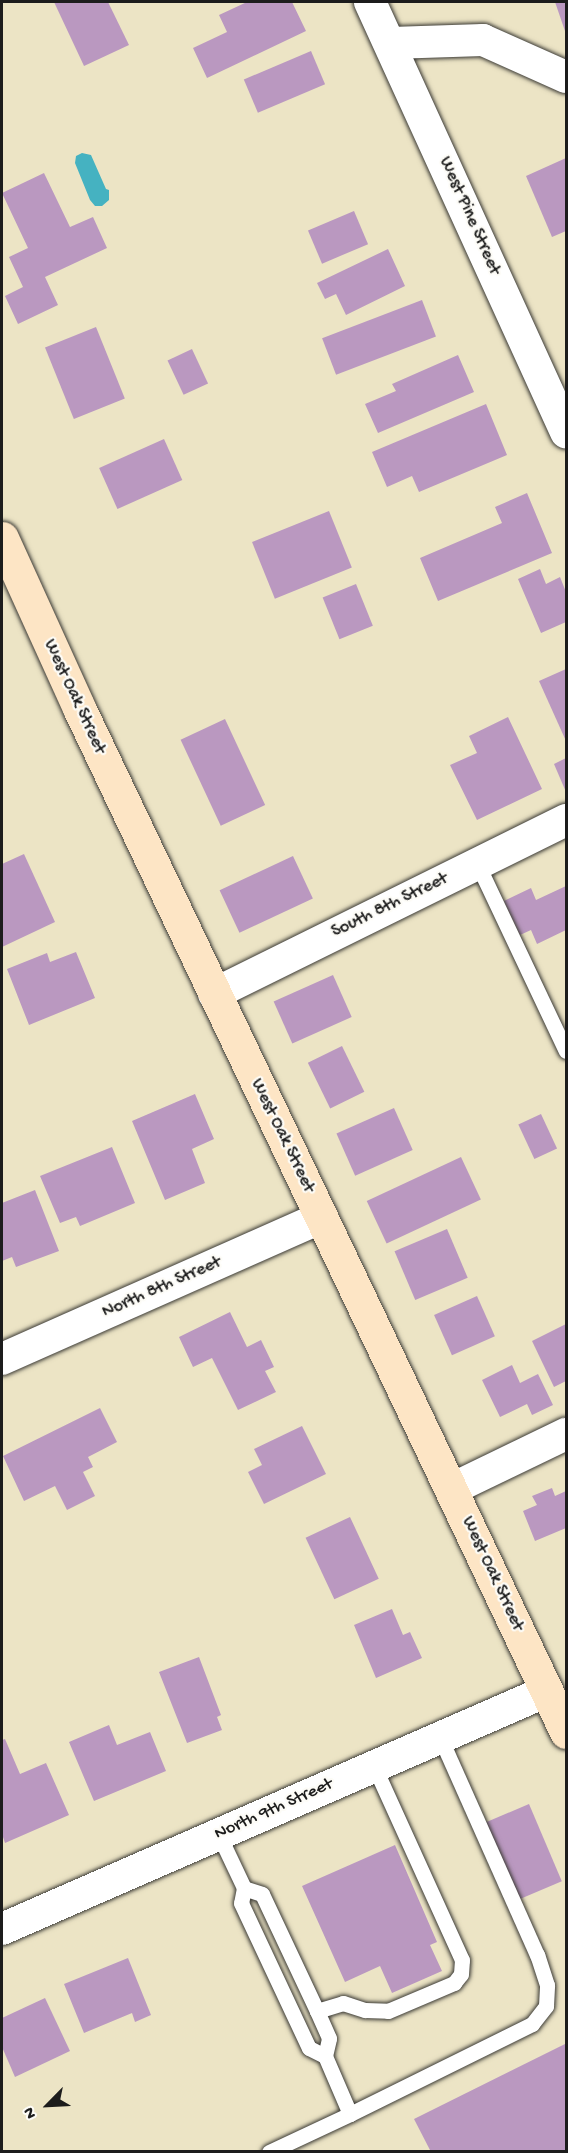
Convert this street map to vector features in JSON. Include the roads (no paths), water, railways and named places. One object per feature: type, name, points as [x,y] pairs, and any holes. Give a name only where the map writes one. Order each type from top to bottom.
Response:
[{"type":"main road","name":"West Oak Street","points":[[2,538],[214,994],[567,1732]]},
{"type":"street","name":"West Pine Street","points":[[370,2],[391,43],[567,432]]},
{"type":"street","points":[[391,43],[483,40],[567,77]]},
{"type":"street","name":"South 8th Street","points":[[214,994],[567,820]]},
{"type":"street","name":"North 8th Street","points":[[2,1359],[321,1218]]},
{"type":"street","points":[[452,1489],[567,1434]]},
{"type":"street","name":"North 9th Street","points":[[2,1929],[547,1691]]},
{"type":"lane","points":[[477,863],[567,1051]]},
{"type":"lane","points":[[273,2151],[532,2024],[546,2006],[547,1985],[537,1955],[440,1737]]},
{"type":"lane","points":[[317,2011],[343,2003],[365,2010],[388,2011],[454,1983],[461,1974],[462,1960],[374,1766]]},
{"type":"lane","points":[[219,1835],[244,1888],[241,1903],[309,2048],[325,2056]]},
{"type":"lane","points":[[244,1888],[262,1894],[317,2011],[329,2038],[325,2056],[350,2114]]},
{"type":"water","points":[[82,153],[91,155],[106,189],[109,190],[109,200],[102,206],[95,206],[90,200],[75,163],[76,156]]}]
